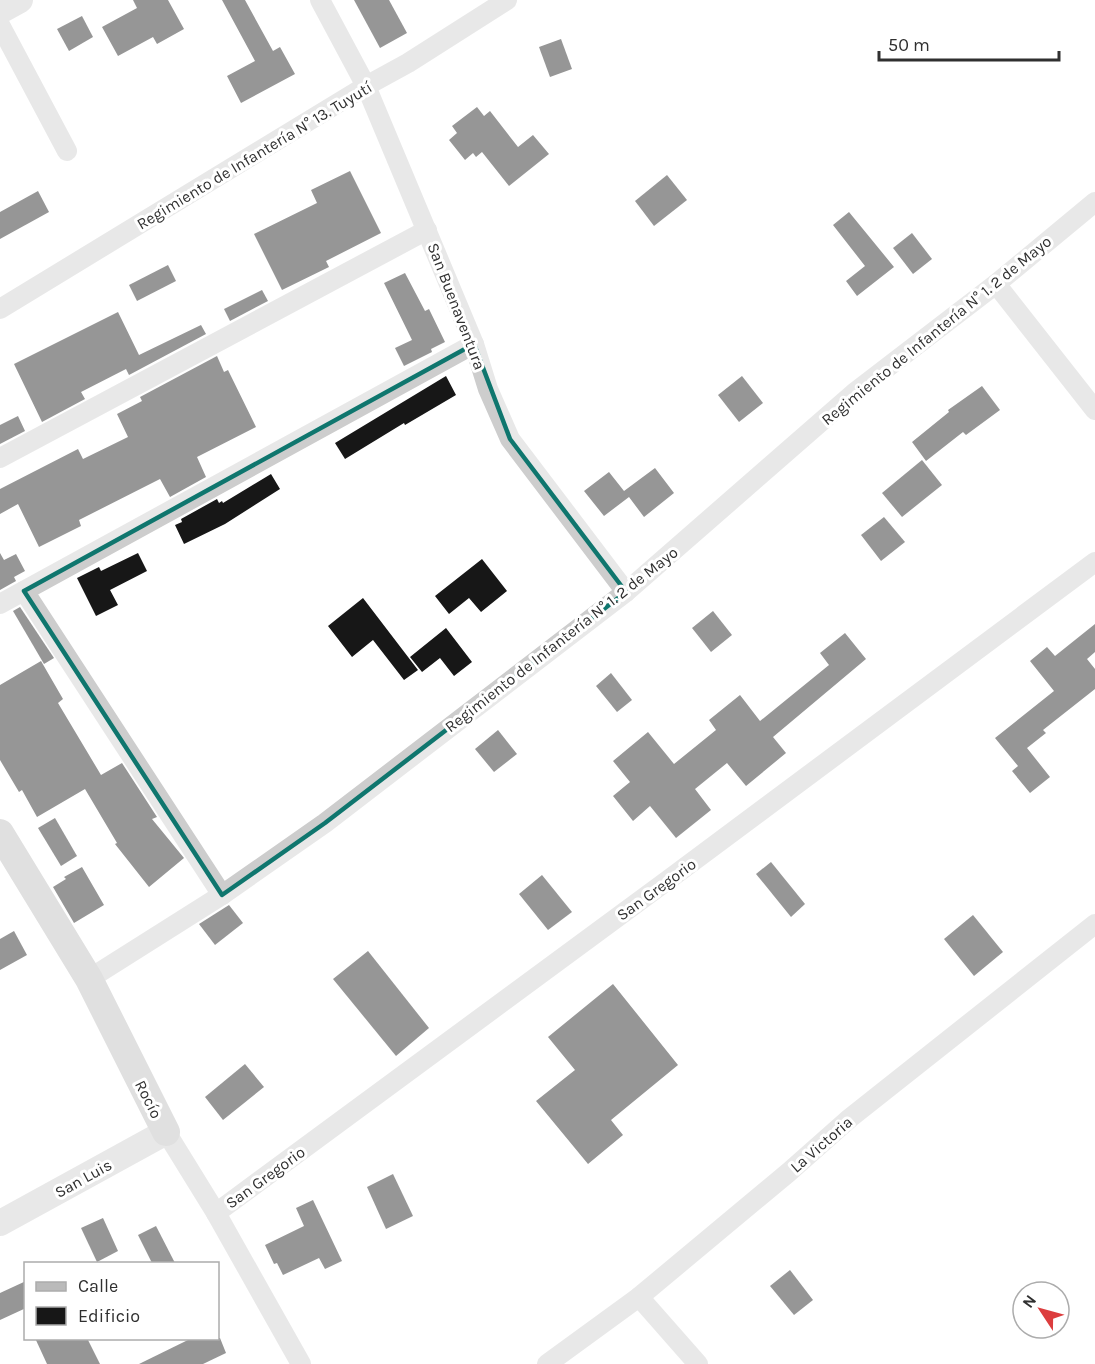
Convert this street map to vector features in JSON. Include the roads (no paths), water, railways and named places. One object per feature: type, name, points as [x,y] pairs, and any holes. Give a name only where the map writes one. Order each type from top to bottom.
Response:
[{"type":"main road","name":"Rocío","points":[[0,833],[89,979],[166,1132]]},
{"type":"street","points":[[0,11],[20,0]]},
{"type":"street","name":"San Buenaventura","points":[[320,0],[366,86],[474,344],[488,389],[510,439],[626,592]]},
{"type":"street","name":"Regimiento de Infantería N° 13. Tuyutí","points":[[0,309],[366,86],[408,63],[507,0]]},
{"type":"street","points":[[0,25],[67,151]]},
{"type":"street","name":"Regimiento de Infantería N° 1. 2 de Mayo","points":[[89,979],[222,895],[325,823],[626,592],[854,393],[996,284],[1095,201]]},
{"type":"street","points":[[0,458],[427,230]]},
{"type":"street","points":[[996,284],[1095,410]]},
{"type":"street","points":[[0,604],[474,344]]},
{"type":"street","name":"San Gregorio","points":[[216,1213],[1095,562]]},
{"type":"street","points":[[24,591],[222,895]]},
{"type":"street","name":"La Victoria","points":[[547,1364],[639,1297],[850,1118],[1095,924]]},
{"type":"street","name":"Rocío","points":[[166,1132],[216,1213],[301,1364]]},
{"type":"street","name":"San Luis","points":[[0,1223],[166,1132]]},
{"type":"street","points":[[639,1297],[698,1364]]}]
